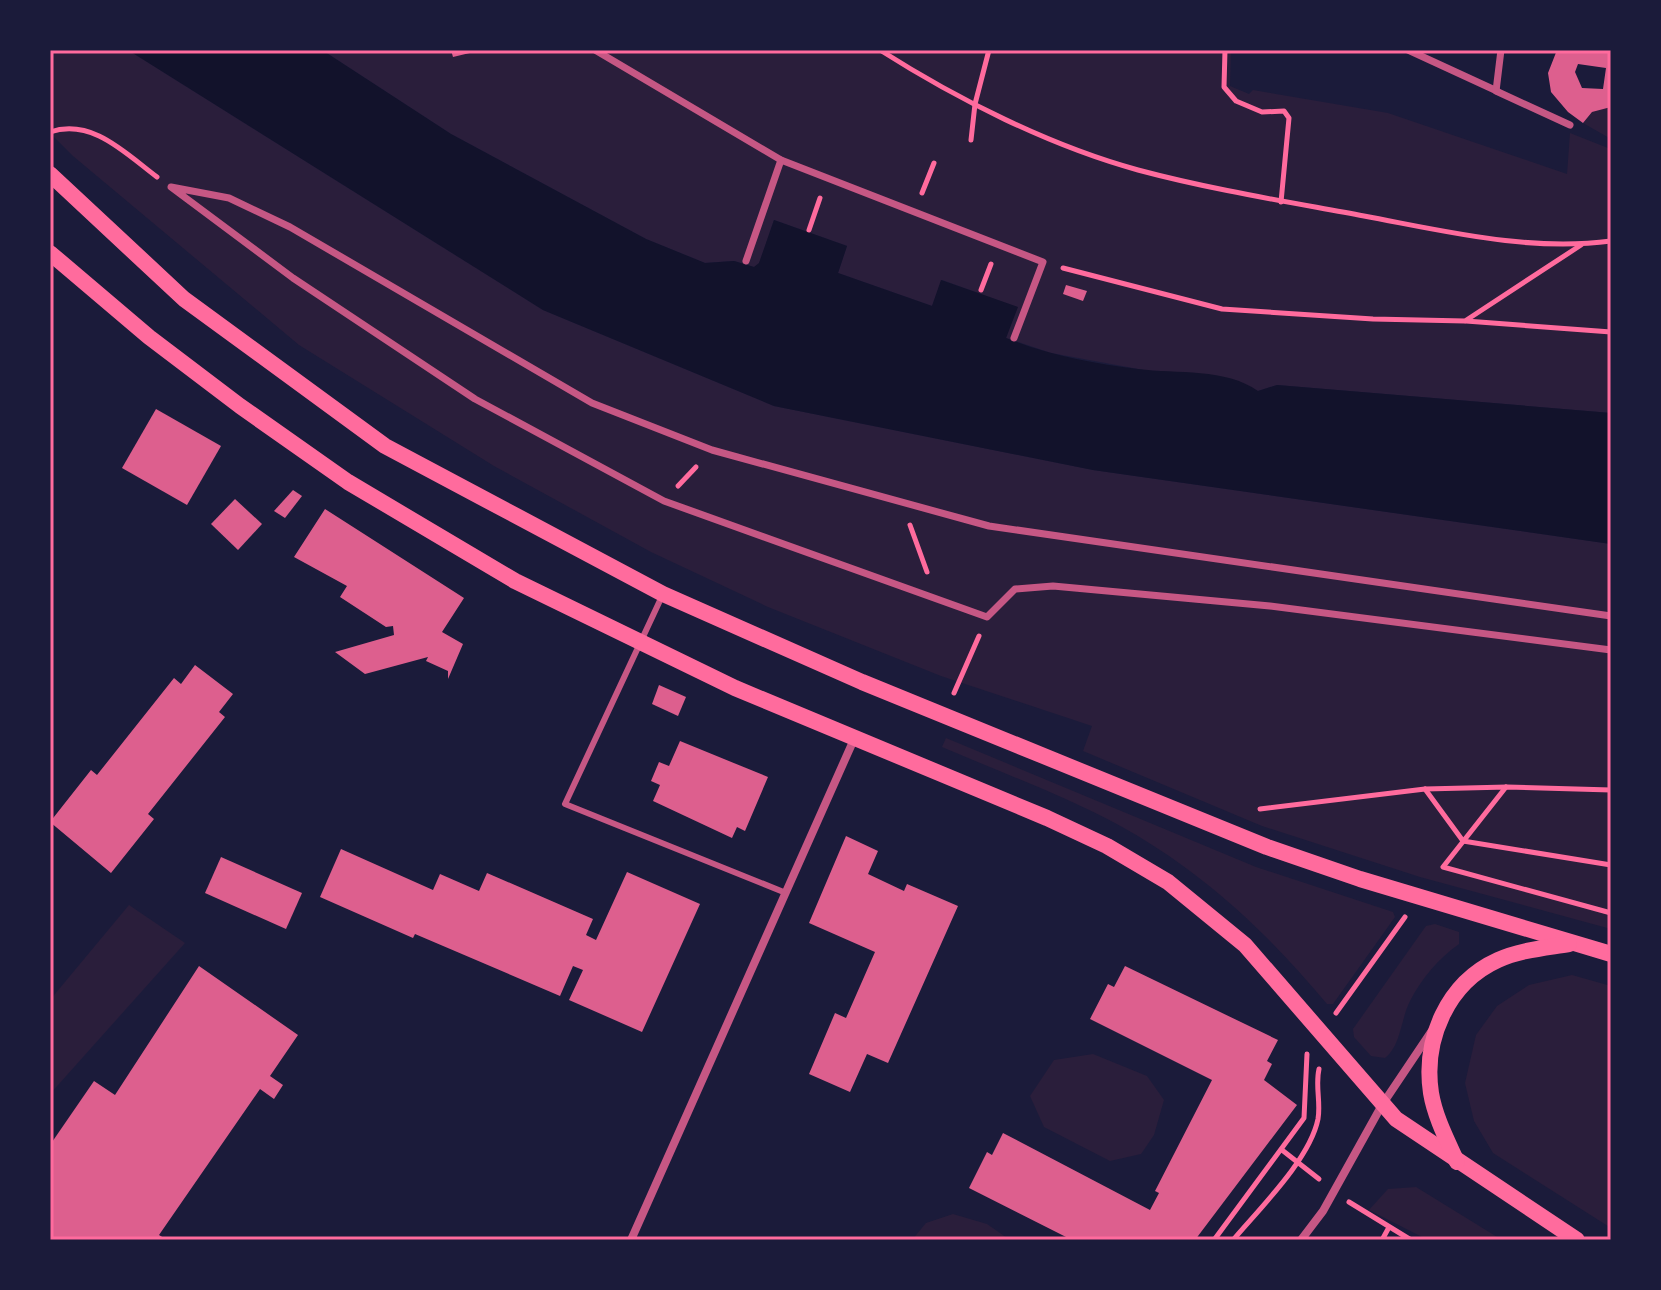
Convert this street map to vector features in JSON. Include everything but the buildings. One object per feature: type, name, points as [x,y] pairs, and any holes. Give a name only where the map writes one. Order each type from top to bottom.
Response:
[{"type":"main road","points":[[50,174],[184,299],[385,446],[663,594],[862,682],[1267,847],[1611,954]]},
{"type":"main road","points":[[50,253],[193,371],[348,482],[515,581],[638,643],[1047,818],[1158,875],[1245,945],[1382,1105],[1409,1129],[1577,1240]]},
{"type":"main road","points":[[1457,1162],[1431,1094],[1431,1052],[1440,1017],[1463,985],[1496,961],[1574,943]]},
{"type":"street","points":[[595,50],[781,160],[1043,262],[1014,338]]},
{"type":"street","points":[[1408,50],[1570,125]]},
{"type":"street","points":[[1497,91],[1501,50]]},
{"type":"street","points":[[746,261],[781,160]]},
{"type":"street","points":[[171,187],[229,198],[290,227],[592,403],[712,450],[989,526],[1611,616]]},
{"type":"street","points":[[171,187],[293,278],[475,399],[664,501],[987,617],[1015,589],[1053,586],[1270,606],[1611,650]]},
{"type":"street","points":[[631,1240],[855,737]]},
{"type":"street","points":[[1301,1240],[1334,1191],[1382,1105],[1440,1017]]},
{"type":"lane","points":[[663,594],[565,804],[786,893]]},
{"type":"path","points":[[880,50],[948,92],[1135,169],[1281,202],[1464,236],[1582,245],[1611,241]]},
{"type":"path","points":[[971,140],[975,104],[989,50]]},
{"type":"path","points":[[1225,50],[1224,87],[1236,101],[1262,112],[1284,111],[1289,118],[1281,202]]},
{"type":"path","points":[[50,132],[66,127],[94,131],[171,187]]},
{"type":"path","points":[[915,213],[934,163]]},
{"type":"path","points":[[809,230],[827,178]]},
{"type":"path","points":[[1465,321],[1582,245]]},
{"type":"path","points":[[1068,269],[1222,309],[1611,332]]},
{"type":"path","points":[[664,501],[712,450]]},
{"type":"path","points":[[903,504],[936,600]]},
{"type":"path","points":[[955,691],[987,617]]},
{"type":"path","points":[[1507,787],[1443,867],[1611,913]]},
{"type":"path","points":[[1260,809],[1425,789],[1507,787],[1611,790]]},
{"type":"path","points":[[1425,789],[1463,841],[1611,865]]},
{"type":"path","points":[[1322,1032],[1419,896]]},
{"type":"path","points":[[1214,1240],[1298,1129],[1306,1109],[1307,1054]]},
{"type":"path","points":[[1233,1240],[1296,1161],[1317,1122],[1319,1069]]},
{"type":"path","points":[[1282,1150],[1388,1229],[1411,1240]]},
{"type":"path","points":[[1382,1240],[1388,1229]]},
{"type":"shaded area","points":[[50,50],[128,50],[543,310],[774,406],[1093,470],[1611,544],[1611,929],[1420,877],[1262,826],[1083,751],[1092,726],[941,676],[768,607],[651,552],[494,466],[299,345],[73,156],[50,133]]},
{"type":"shaded area","points":[[128,50],[322,50],[451,134],[646,239],[705,263],[734,261],[754,267],[759,263],[774,220],[847,246],[838,273],[932,306],[941,280],[1018,307],[1006,338],[1055,354],[1121,367],[1216,375],[1258,391],[1277,385],[1611,413],[1611,544],[1093,470],[774,406],[543,310]]},
{"type":"shaded area","points":[[322,50],[1231,50],[1230,86],[1249,94],[1253,90],[1388,113],[1567,174],[1570,133],[1608,148],[1611,142],[1611,413],[1277,385],[1258,391],[1051,353],[1006,338],[1017,307],[942,280],[932,306],[838,273],[847,246],[774,220],[759,264],[754,267],[734,261],[705,263],[646,239],[451,134]]},
{"type":"shaded area","points":[[1611,107],[1611,139],[1583,123],[1592,112]]},
{"type":"shaded area","points":[[946,738],[1256,867],[1393,912],[1395,917],[1333,1004],[1327,1004],[1256,927],[1175,860],[1094,812],[942,747]]},
{"type":"shaded area","points":[[129,905],[185,943],[50,1094],[50,1000]]},
{"type":"shaded area","points":[[1435,924],[1459,932],[1459,944],[1437,963],[1420,984],[1390,1053],[1385,1058],[1371,1056],[1354,1037],[1353,1029],[1426,926]]},
{"type":"shaded area","points":[[1572,975],[1611,986],[1611,1228],[1493,1153],[1474,1121],[1465,1083],[1476,1035],[1497,1006],[1529,985]]},
{"type":"shaded area","points":[[1093,1054],[1147,1076],[1164,1100],[1154,1135],[1141,1154],[1110,1161],[1044,1127],[1030,1096],[1054,1060]]},
{"type":"shaded area","points":[[1416,1187],[1502,1240],[1428,1240],[1369,1210],[1388,1189]]},
{"type":"shaded area","points":[[953,1214],[987,1224],[1010,1240],[912,1240],[926,1223]]}]
